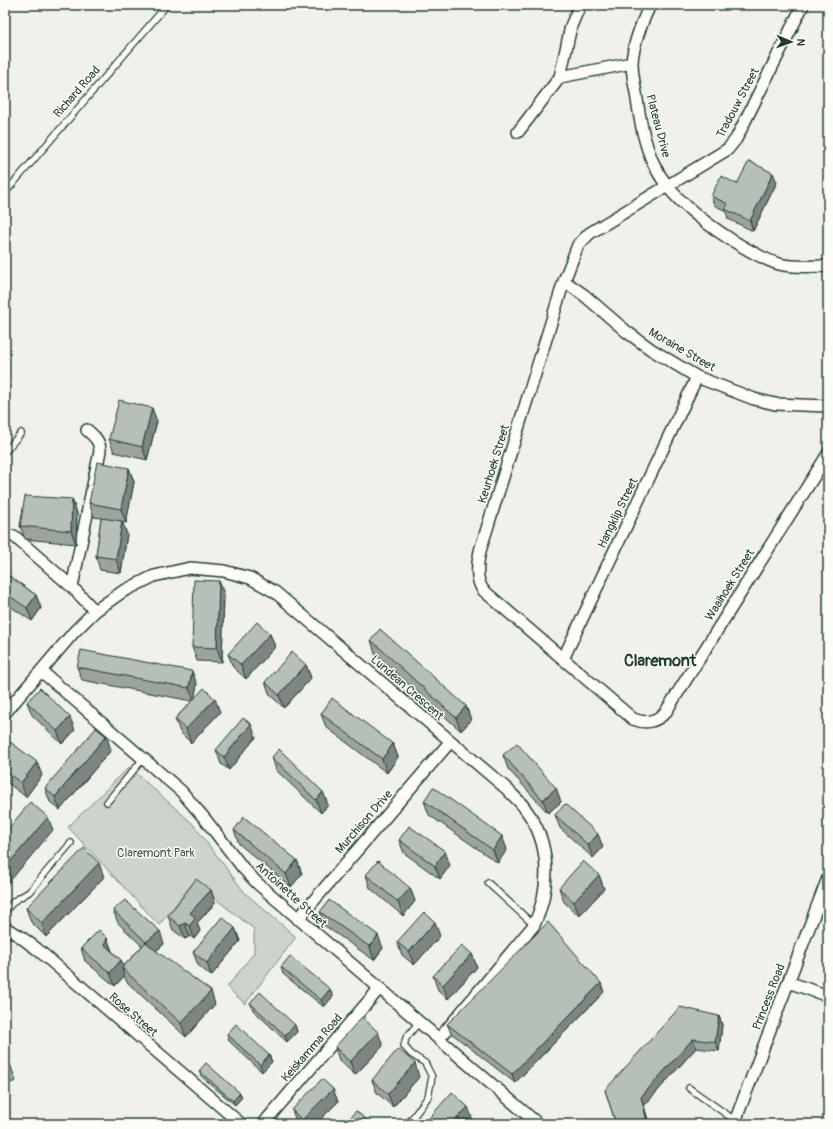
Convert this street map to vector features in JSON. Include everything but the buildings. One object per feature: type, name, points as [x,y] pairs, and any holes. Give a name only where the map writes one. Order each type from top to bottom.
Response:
[{"type":"street","points":[[518,132],[560,77],[571,26],[580,5]]},
{"type":"street","name":"Plateau Drive","points":[[650,5],[636,38],[632,63],[634,84],[644,133],[656,169],[667,186],[708,225],[766,259],[778,264],[790,266],[828,266]]},
{"type":"street","name":"Tradouw Street","points":[[667,186],[728,149],[736,139],[803,5]]},
{"type":"street","points":[[560,77],[632,63]]},
{"type":"street","name":"Keurhoek Street","points":[[649,722],[640,722],[633,719],[483,590],[478,581],[478,563],[480,551],[574,252],[582,240],[590,233],[667,186]]},
{"type":"street","name":"Moraine Street","points":[[564,281],[584,295],[627,332],[652,350],[697,377],[754,399],[775,404],[828,406]]},
{"type":"street","name":"Hangklip Street","points":[[563,659],[697,377]]},
{"type":"street","points":[[72,587],[100,451],[99,443],[96,438],[87,430]]},
{"type":"street","name":"Waaihoek Street","points":[[649,722],[658,720],[665,713],[828,454]]},
{"type":"street","points":[[14,536],[72,587],[96,611]]},
{"type":"street","name":"Lundean Crescent","points":[[41,671],[74,632],[96,611],[122,592],[154,576],[190,568],[224,571],[250,578],[275,592],[507,789],[526,810],[538,831],[546,857],[546,883],[541,910],[534,925],[439,1039]]},
{"type":"street","points":[[5,713],[41,671]]},
{"type":"street","name":"Antoinette Street","points":[[41,671],[181,790],[243,868],[257,883],[538,1124]]},
{"type":"street","name":"Murchison Drive","points":[[298,918],[450,742]]},
{"type":"street","name":"Princess Road","points":[[735,1122],[827,882]]},
{"type":"street","name":"Rose Street","points":[[5,928],[18,935],[37,949],[241,1124]]},
{"type":"street","points":[[788,982],[828,996]]},
{"type":"street","name":"Keiskamma Road","points":[[263,1124],[379,989]]},
{"type":"lane","name":"Richard Road","points":[[5,193],[166,5]]},
{"type":"lane","points":[[5,452],[21,433]]},
{"type":"lane","points":[[106,802],[144,759]]},
{"type":"lane","points":[[5,912],[14,901],[29,892],[71,843]]},
{"type":"lane","points":[[488,883],[534,925]]},
{"type":"lane","points":[[408,1124],[428,1097],[432,1077],[426,1063],[411,1054],[404,1046],[406,1038],[419,1022]]},
{"type":"lane","points":[[689,1088],[735,1122],[749,1124]]},
{"type":"green space","name":"Claremont Park","points":[[129,767],[192,823],[245,893],[296,937],[245,1004],[227,987],[254,953],[254,929],[194,882],[159,925],[68,827]]},
{"type":"district","name":"Claremont","points":[[660,661]]}]
